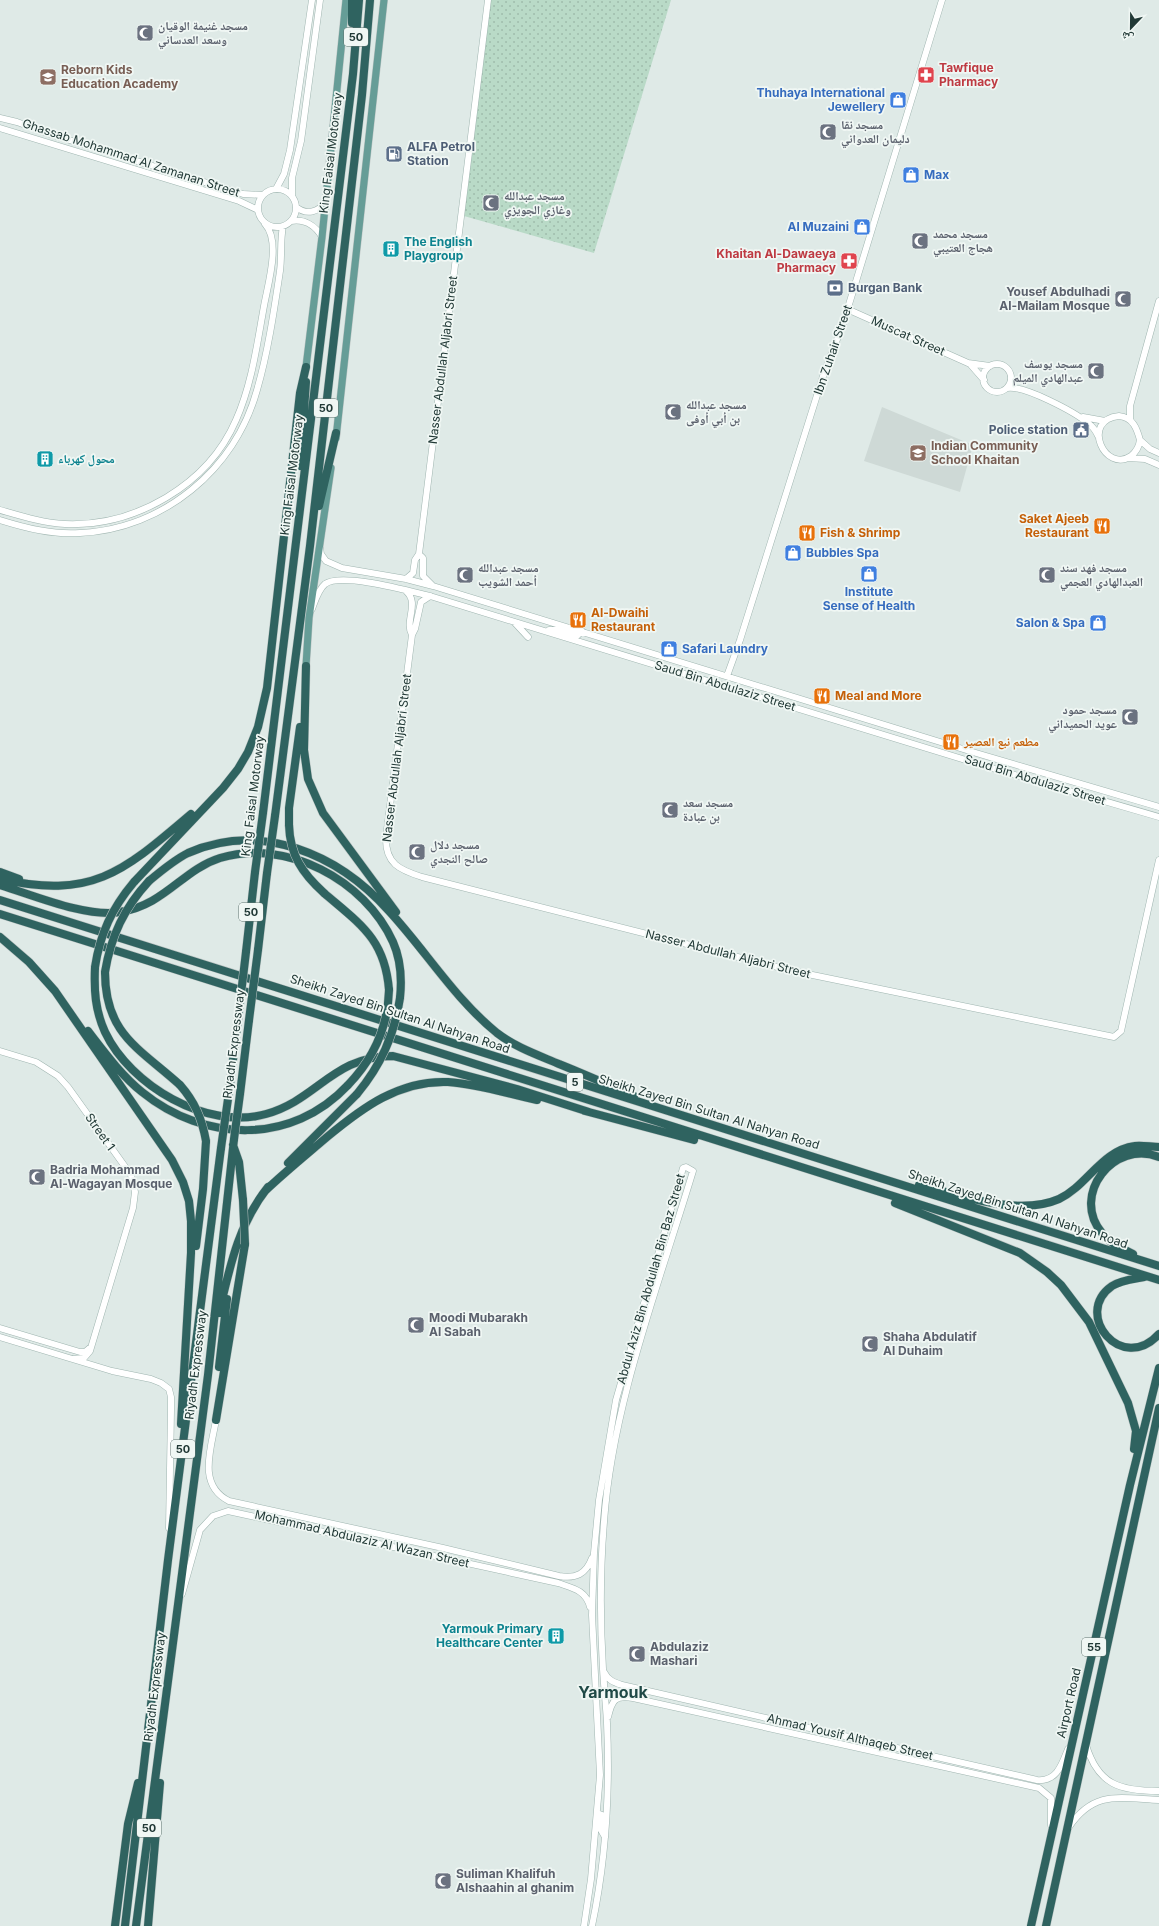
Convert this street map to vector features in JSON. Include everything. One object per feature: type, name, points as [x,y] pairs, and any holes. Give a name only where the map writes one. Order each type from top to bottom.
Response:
[{"type":"highway","points":[[352,0],[350,53],[353,74]]},
{"type":"highway","name":"King Faisal Motorway","points":[[246,952],[353,74],[359,0]]},
{"type":"highway","name":"King Faisal Motorway","points":[[258,950],[310,546],[362,95],[370,0]]},
{"type":"highway","points":[[299,515],[298,496],[306,394],[306,367]]},
{"type":"highway","points":[[306,367],[300,394],[264,709],[248,752],[238,769],[223,788],[134,882],[119,901],[108,921],[98,951],[95,967],[94,999],[98,1015],[108,1038],[119,1055],[131,1069],[166,1095],[184,1104],[212,1113],[243,1117],[266,1114],[294,1102],[333,1073],[355,1062],[377,1056],[393,1056],[517,1089],[589,1112],[674,1136],[729,1146]]},
{"type":"highway","points":[[310,546],[336,433]]},
{"type":"highway","points":[[0,937],[29,962],[111,1061],[143,1093],[162,1106],[207,1125],[230,1131],[247,1132],[267,1129],[310,1114],[339,1095],[364,1067],[379,1042],[387,1013],[389,990],[386,967],[375,942],[364,928],[310,881],[300,867],[291,847],[289,808],[297,758],[306,666]]},
{"type":"highway","points":[[306,666],[304,750],[308,779],[315,796],[323,813],[462,1001]]},
{"type":"highway","points":[[0,879],[37,886],[71,886],[84,884],[108,876],[148,848],[223,788]]},
{"type":"highway","points":[[189,1295],[203,1189],[206,1141],[199,1111],[180,1085],[142,1054],[121,1031],[108,1003],[105,972],[111,943],[119,923],[130,904],[149,881],[173,862],[188,854],[223,842],[262,840],[297,849],[339,869],[352,877],[388,909],[462,1001],[498,1034],[520,1047],[669,1112]]},
{"type":"highway","points":[[0,885],[88,911],[119,912],[148,904],[204,865],[220,858],[247,852],[264,852],[305,863],[334,877],[350,888],[374,911],[385,927],[397,955],[401,973],[400,998],[397,1019],[385,1053],[357,1094],[282,1170],[265,1191],[251,1212],[240,1234],[231,1263],[215,1330],[208,1375]]},
{"type":"highway","points":[[0,872],[37,886]]},
{"type":"highway","name":"Sheikh Zayed Bin Sultan Al Nahyan Road","points":[[0,900],[1154,1265]]},
{"type":"highway","name":"Sheikh Zayed Bin Sultan Al Nahyan Road","points":[[0,914],[729,1146],[1159,1280]]},
{"type":"highway","name":"Riyadh Expressway","points":[[136,1926],[208,1375],[234,1142],[258,950]]},
{"type":"highway","name":"Riyadh Expressway","points":[[125,1926],[168,1560],[246,952]]},
{"type":"highway","points":[[58,996],[172,1160],[183,1182],[189,1201],[191,1221],[189,1295],[182,1391],[180,1474]]},
{"type":"highway","points":[[265,1191],[290,1167],[359,1112],[379,1099],[409,1087],[429,1083],[447,1082],[471,1085],[589,1112]]},
{"type":"highway","points":[[216,1420],[245,1244],[243,1200],[239,1162],[234,1142]]},
{"type":"highway","points":[[849,1168],[1004,1205],[1029,1206],[1049,1202],[1068,1194],[1105,1159],[1118,1151],[1135,1146],[1159,1147]]},
{"type":"highway","points":[[1154,1265],[1106,1238],[1097,1227],[1092,1214],[1091,1198],[1100,1173],[1120,1158],[1135,1154],[1145,1154],[1159,1157]]},
{"type":"highway","points":[[843,1181],[1020,1253],[1047,1272],[1061,1286],[1089,1322],[1132,1411],[1136,1439],[1130,1485]]},
{"type":"highway","points":[[216,1420],[215,1407],[231,1263]]},
{"type":"highway","points":[[1148,1277],[1117,1283],[1108,1290],[1099,1305],[1099,1321],[1106,1336],[1114,1343],[1124,1347],[1141,1346],[1151,1342],[1159,1334]]},
{"type":"highway","name":"Airport Road","points":[[1031,1926],[1130,1485],[1159,1368]]},
{"type":"highway","name":"Airport Road","points":[[1046,1926],[1159,1408]]},
{"type":"highway","points":[[1145,1477],[1154,1447],[1159,1438]]},
{"type":"highway","points":[[148,1926],[160,1796],[162,1731]]},
{"type":"highway","points":[[115,1926],[128,1824],[146,1751]]},
{"type":"main road","name":"King Faisal Motorway","points":[[306,367],[322,237],[346,0]]},
{"type":"main road","points":[[306,666],[309,618],[336,433],[384,0]]},
{"type":"street","points":[[276,189],[284,174],[290,150],[312,0]]},
{"type":"street","points":[[265,224],[276,227],[283,226],[291,221],[295,214],[296,207],[292,196],[292,178],[299,151],[320,0]]},
{"type":"street","name":"Nasser Abdullah Aljabri Street","points":[[406,579],[413,573],[415,560],[419,554],[488,0]]},
{"type":"street","name":"Ibn Zuhair Street","points":[[727,676],[740,640],[824,373],[847,309],[942,0]]},
{"type":"street","points":[[310,10],[311,21],[309,36],[314,40]]},
{"type":"street","name":"Ghassab Mohammad Al Zamanan Street","points":[[0,118],[24,124],[243,194],[263,195]]},
{"type":"street","points":[[9,132],[13,127],[13,121]]},
{"type":"street","points":[[19,134],[19,129],[24,124]]},
{"type":"street","name":"Ghassab Mohammad Al Zamanan Street","points":[[0,128],[238,201],[258,210]]},
{"type":"street","points":[[0,510],[34,520],[56,523],[84,524],[104,521],[133,513],[156,503],[184,485],[205,466],[222,445],[234,426],[251,378],[272,263],[272,238],[265,224],[261,220],[258,210],[259,202],[263,195],[276,189],[285,190],[292,196]]},
{"type":"street","points":[[296,207],[304,212],[314,211],[325,201]]},
{"type":"street","points":[[291,221],[309,224],[315,228],[322,237]]},
{"type":"street","points":[[0,520],[58,533],[80,533],[109,529],[138,521],[169,506],[187,494],[208,476],[240,434],[257,391],[279,277],[283,226]]},
{"type":"street","points":[[1130,420],[1130,406],[1159,301]]},
{"type":"street","name":"Muscat Street","points":[[847,309],[968,363],[990,366]]},
{"type":"street","name":"Muscat Street","points":[[968,363],[984,380]]},
{"type":"street","points":[[1023,389],[1004,366],[995,364],[990,366],[985,372],[984,380],[988,388],[992,390],[1000,391],[1007,388],[1023,389],[1074,414],[1090,424],[1098,436],[1103,449],[1109,456],[1116,459],[1145,459],[1159,464]]},
{"type":"street","points":[[1007,388],[1011,382],[1011,375]]},
{"type":"street","points":[[1074,414],[1092,420],[1105,421],[1119,416],[1130,406]]},
{"type":"street","points":[[1119,416],[1127,417],[1134,424],[1140,440],[1150,450],[1159,453]]},
{"type":"street","points":[[1098,436],[1100,427],[1105,421]]},
{"type":"street","points":[[1127,458],[1137,450],[1140,440]]},
{"type":"street","name":"Saud Bin Abdulaziz Street","points":[[320,546],[321,554],[332,565],[406,579],[433,586],[936,741],[1159,807]]},
{"type":"street","name":"Nasser Abdullah Aljabri Street","points":[[419,554],[422,558],[424,576],[433,586]]},
{"type":"street","points":[[373,584],[371,577],[375,574]]},
{"type":"street","name":"Saud Bin Abdulaziz Street","points":[[309,618],[321,588],[326,583],[339,579],[373,584],[430,596],[942,753],[1159,817]]},
{"type":"street","name":"Nasser Abdullah Aljabri Street","points":[[406,591],[412,600],[410,629],[412,634]]},
{"type":"street","name":"Nasser Abdullah Aljabri Street","points":[[430,596],[421,602],[415,629],[412,634],[386,848],[395,865],[402,871],[793,971],[1114,1037],[1121,1031],[1159,860]]},
{"type":"street","points":[[512,621],[528,637]]},
{"type":"street","points":[[546,631],[554,629],[577,636],[582,631]]},
{"type":"street","points":[[587,644],[586,638],[590,634]]},
{"type":"street","points":[[933,750],[937,746],[936,741]]},
{"type":"street","points":[[942,753],[943,746],[948,744]]},
{"type":"street","points":[[1112,803],[1115,799],[1114,794]]},
{"type":"street","points":[[1123,806],[1122,801],[1126,798]]},
{"type":"street","name":"Street 1","points":[[0,1051],[42,1065],[63,1081],[131,1175],[134,1183],[135,1192],[133,1208],[88,1355],[84,1358],[71,1358]]},
{"type":"street","name":"Abdul Aziz Bin Abdullah Bin Baz Street","points":[[584,1926],[592,1878],[599,1784],[598,1706],[592,1615],[594,1553],[607,1442],[616,1400],[683,1168],[689,1168],[693,1171],[627,1388],[611,1467],[605,1508],[602,1552],[603,1670],[607,1722],[606,1808],[601,1881],[592,1926]]},
{"type":"street","points":[[0,1328],[83,1353],[91,1346]]},
{"type":"street","points":[[0,1337],[112,1371],[152,1379],[161,1383],[168,1389],[171,1397],[168,1560]]},
{"type":"street","points":[[71,1350],[71,1358]]},
{"type":"street","points":[[612,1419],[612,1434],[617,1435]]},
{"type":"street","name":"Mohammad Abdulaziz Al Wazan Street","points":[[216,1420],[209,1466],[211,1484],[221,1498],[449,1549],[568,1578],[579,1576],[589,1566],[594,1553]]},
{"type":"street","points":[[607,1442],[612,1444],[611,1467]]},
{"type":"street","points":[[236,1512],[235,1508],[238,1503]]},
{"type":"street","name":"Mohammad Abdulaziz Al Wazan Street","points":[[177,1607],[187,1579],[200,1530],[213,1516],[228,1511],[558,1583],[578,1590],[585,1595],[592,1615]]},
{"type":"street","points":[[426,1553],[431,1552],[447,1555],[449,1549]]},
{"type":"street","points":[[456,1560],[457,1556],[460,1554],[476,1558],[480,1557]]},
{"type":"street","points":[[558,1583],[559,1576]]},
{"type":"street","name":"Ahmad Yousif Althaqeb Street","points":[[603,1670],[607,1678],[613,1682],[654,1693],[1037,1780]]},
{"type":"street","points":[[633,1698],[632,1695],[636,1691],[651,1694],[654,1693]]},
{"type":"street","name":"Ahmad Yousif Althaqeb Street","points":[[607,1722],[611,1704],[616,1698],[633,1698],[1039,1788],[1048,1794],[1052,1803],[1050,1840]]},
{"type":"street","points":[[1009,1782],[1017,1780],[1032,1782],[1049,1779],[1057,1773],[1075,1730]]},
{"type":"street","points":[[836,1744],[841,1741],[856,1743],[858,1739]]},
{"type":"street","points":[[1067,1830],[1078,1814],[1088,1805],[1101,1800],[1116,1797],[1159,1799],[1159,1793],[1123,1788],[1110,1783],[1098,1772],[1090,1758],[1085,1742]]},
{"type":"street","points":[[599,1784],[602,1790],[601,1806],[603,1809],[606,1808]]},
{"type":"street","points":[[597,1813],[602,1814],[601,1830],[605,1837]]},
{"type":"shaded area","name":"Indian Community School Khaitan","points":[[882,407],[973,445],[960,492],[864,461]]},
{"type":"green space","points":[[488,0],[671,0],[594,253],[464,216]]},
{"type":"place","name":"مسجد غنيمة الوقيان وسعد العدساني","points":[[145,33]]},
{"type":"place","name":"Tawfique Pharmacy","points":[[926,75]]},
{"type":"place","name":"Reborn Kids Education Academy","points":[[48,77]]},
{"type":"place","name":"Thuhaya International Jewellery","points":[[898,100]]},
{"type":"place","name":"مسجد نقا دليمان العدواني","points":[[828,132]]},
{"type":"place","name":"ALFA Petrol Station","points":[[394,154]]},
{"type":"place","name":"Max","points":[[911,175]]},
{"type":"place","name":"مسجد عبدالله وغازي الجويزي","points":[[491,203]]},
{"type":"place","name":"Al Muzaini","points":[[862,227]]},
{"type":"place","name":"مسجد محمد هجاج العتيبي","points":[[920,241]]},
{"type":"place","name":"The English Playgroup","points":[[391,249]]},
{"type":"place","name":"Khaitan Al-Dawaeya Pharmacy","points":[[849,261]]},
{"type":"place","name":"Burgan Bank","points":[[835,288]]},
{"type":"place","name":"Yousef Abdulhadi Al-Mailam Mosque","points":[[1123,299]]},
{"type":"place","name":"مسجد يوسف عبدالهادي الميلم","points":[[1096,371]]},
{"type":"place","name":"مسجد عبدالله بن أبي أوفى","points":[[673,412]]},
{"type":"place","name":"Police station","points":[[1081,430]]},
{"type":"place","name":"Indian Community School Khaitan","points":[[918,453]]},
{"type":"place","name":"محول كهرباء","points":[[45,459]]},
{"type":"place","name":"Saket Ajeeb Restaurant","points":[[1102,526]]},
{"type":"place","name":"Fish & Shrimp","points":[[807,533]]},
{"type":"place","name":"Bubbles Spa","points":[[793,553]]},
{"type":"place","name":"Institute Sense of Health","points":[[869,574]]},
{"type":"place","name":"مسجد عبدالله أحمد الشويب","points":[[465,575]]},
{"type":"place","name":"مسجد فهد سند العبدالهادي العجمي","points":[[1047,575]]},
{"type":"place","name":"Al-Dwaihi Restaurant","points":[[578,620]]},
{"type":"place","name":"Salon & Spa","points":[[1098,623]]},
{"type":"place","name":"Safari Laundry","points":[[669,649]]},
{"type":"place","name":"Meal and More","points":[[822,696]]},
{"type":"place","name":"مسجد حمود عويد الحميداني","points":[[1130,717]]},
{"type":"place","name":"مطعم نبع العصير","points":[[951,742]]},
{"type":"place","name":"مسجد سعد بن عبادة","points":[[670,810]]},
{"type":"place","name":"مسجد دلال صالح النجدي","points":[[417,852]]},
{"type":"place","name":"Badria Mohammad Al-Wagayan Mosque","points":[[37,1177]]},
{"type":"place","name":"Moodi Mubarakh Al Sabah","points":[[416,1325]]},
{"type":"place","name":"Shaha Abdulatif Al Duhaim","points":[[870,1344]]},
{"type":"place","name":"Yarmouk Primary Healthcare Center","points":[[556,1636]]},
{"type":"place","name":"Abdulaziz Mashari","points":[[637,1654]]},
{"type":"place","name":"Suliman Khalifuh Alshaahin al ghanim","points":[[443,1881]]},
{"type":"district","name":"Yarmouk","points":[[613,1692]]}]
